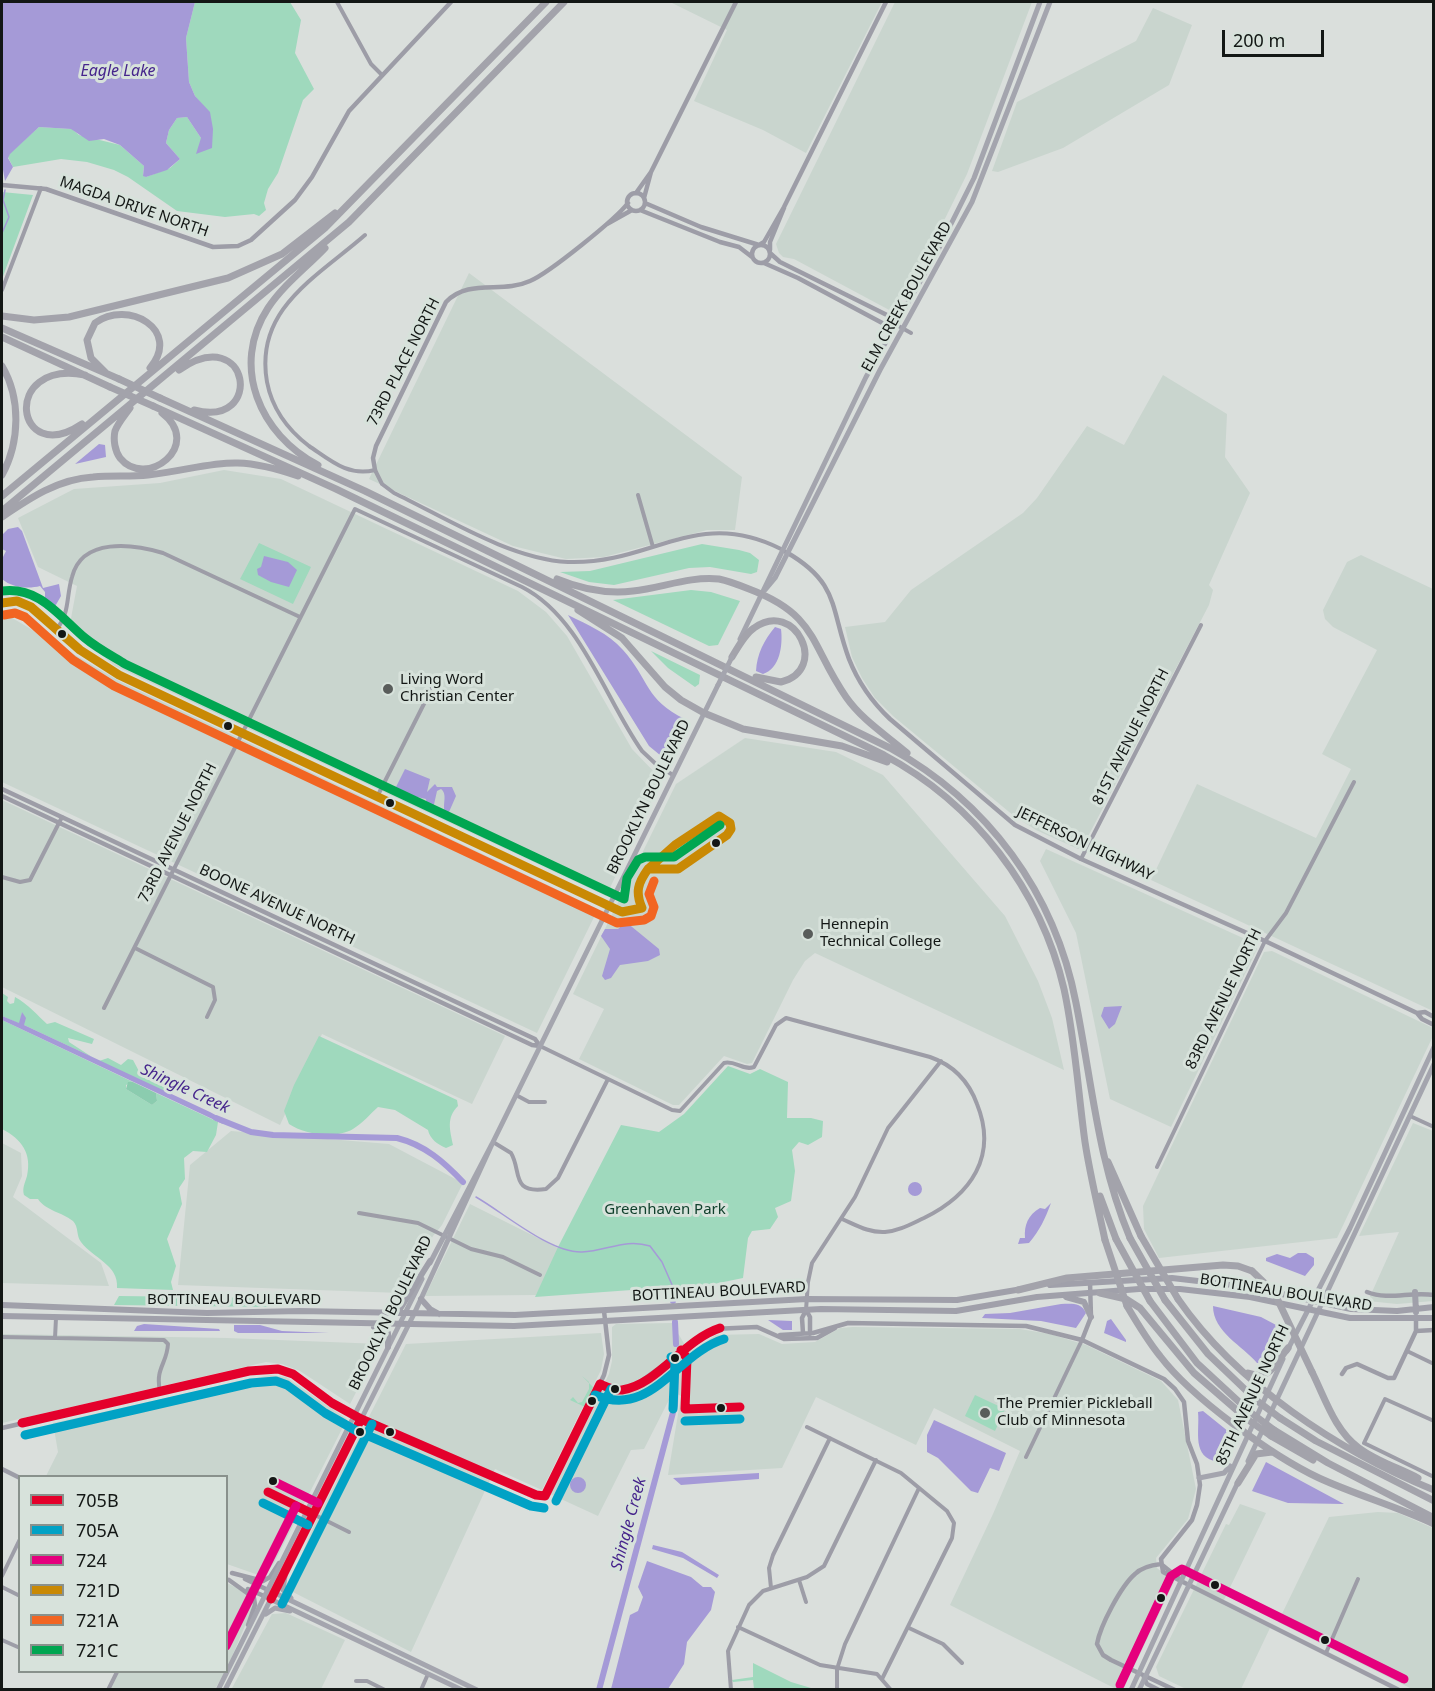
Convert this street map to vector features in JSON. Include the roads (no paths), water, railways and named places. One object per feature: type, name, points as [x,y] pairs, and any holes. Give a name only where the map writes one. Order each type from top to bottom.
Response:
[{"type":"highway","points":[[2,496],[297,252],[375,178],[546,2]]},
{"type":"highway","points":[[365,491],[307,459],[278,435],[259,404],[250,365],[255,336],[272,302],[564,2]]},
{"type":"highway","points":[[2,316],[34,320],[69,317],[240,274],[282,254],[375,178]]},
{"type":"highway","points":[[2,511],[365,207]]},
{"type":"highway","points":[[106,373],[93,361],[87,347],[88,334],[95,323],[108,316],[124,314],[150,323],[159,340],[157,357],[128,390]]},
{"type":"highway","points":[[2,328],[365,491],[694,650],[920,764]]},
{"type":"highway","points":[[2,337],[336,489],[537,586],[884,755],[940,793],[974,824],[1009,866],[1032,904],[1047,937],[1068,1013],[1086,1144],[1105,1240],[1127,1306],[1161,1358],[1206,1401],[1274,1452],[1319,1478],[1434,1524]]},
{"type":"highway","points":[[142,395],[183,367],[207,357],[226,360],[240,375],[242,385],[237,399],[221,411],[201,412],[160,398]]},
{"type":"highway","points":[[2,366],[10,385],[15,419],[11,451],[2,475]]},
{"type":"highway","points":[[85,375],[66,372],[52,373],[29,386],[23,396],[22,406],[25,420],[31,429],[49,436],[62,434],[120,397]]},
{"type":"highway","points":[[133,403],[116,430],[114,443],[122,460],[138,469],[150,468],[166,461],[177,444],[172,424],[153,406]]},
{"type":"highway","points":[[2,517],[40,492],[71,481],[151,474],[224,461],[267,465],[336,489]]},
{"type":"highway","points":[[495,553],[565,582],[601,591],[632,591],[685,581],[717,579],[763,594],[790,610],[805,624],[850,703],[869,722],[952,788],[990,826],[1017,860],[1046,909],[1065,958],[1073,988],[1099,1139],[1112,1190],[1130,1238],[1165,1300],[1208,1354],[1256,1400],[1280,1418],[1316,1441],[1434,1501]]},
{"type":"highway","points":[[537,586],[615,633],[634,650],[665,687],[681,700],[704,713],[751,731],[865,752],[898,767],[940,793]]},
{"type":"highway","points":[[694,650],[772,682],[785,681],[797,673],[805,658],[805,649],[801,635],[792,627],[782,622],[767,622],[754,628],[732,657]]},
{"type":"highway","points":[[1099,1139],[1141,1236],[1178,1299],[1202,1331],[1268,1392],[1345,1447],[1434,1488]]},
{"type":"highway","points":[[1086,1144],[1105,1212],[1116,1239],[1150,1301],[1197,1363],[1248,1415]]},
{"type":"highway","points":[[393,1313],[404,1303],[430,1261]]},
{"type":"highway","points":[[1018,1290],[1067,1278],[1223,1264],[1252,1271],[1274,1292],[1340,1428],[1359,1448],[1434,1488]]},
{"type":"highway","name":"BOTTINEAU BOULEVARD","points":[[2,1305],[207,1313],[393,1313],[402,1319],[411,1320],[440,1314],[525,1315],[807,1299],[957,1300],[1090,1281],[1195,1280],[1250,1287],[1323,1304],[1374,1311],[1434,1307]]},
{"type":"highway","name":"BOTTINEAU BOULEVARD","points":[[2,1316],[367,1325],[402,1319],[514,1326],[806,1310],[956,1311],[1060,1295],[1139,1289],[1196,1290],[1252,1298],[1318,1313],[1366,1320],[1434,1318]]},
{"type":"highway","points":[[1415,1292],[1416,1319]]},
{"type":"highway","points":[[1100,1293],[1126,1299],[1140,1308],[1194,1372],[1272,1433],[1434,1518]]},
{"type":"highway","points":[[1060,1295],[1084,1302],[1091,1317]]},
{"type":"highway","points":[[422,1299],[430,1309],[440,1314]]},
{"type":"highway","points":[[367,1325],[388,1334],[388,1347]]},
{"type":"highway","points":[[1246,1372],[1260,1376],[1269,1374],[1288,1348]]},
{"type":"highway","points":[[1238,1483],[1256,1454],[1264,1451],[1274,1452]]},
{"type":"main road","name":"ELM CREEK BOULEVARD","points":[[732,657],[763,594],[781,549],[895,324],[938,249],[974,178],[1040,2]]},
{"type":"main road","name":"ELM CREEK BOULEVARD","points":[[763,594],[775,578],[903,328],[972,202],[1050,2]]},
{"type":"main road","name":"BROOKLYN BOULEVARD","points":[[271,1591],[288,1549],[430,1261],[493,1142],[732,657]]},
{"type":"main road","name":"85TH AVENUE NORTH","points":[[1131,1689],[1223,1491],[1247,1433],[1311,1301],[1373,1185],[1434,1047]]},
{"type":"main road","name":"85TH AVENUE NORTH","points":[[1384,1162],[1434,1064]]},
{"type":"main road","name":"BROOKLYN BOULEVARD","points":[[228,1669],[241,1642],[291,1558],[422,1299],[493,1142]]},
{"type":"main road","name":"85TH AVENUE NORTH","points":[[1139,1689],[1323,1304],[1373,1185]]},
{"type":"main road","points":[[1200,1478],[1227,1472],[1240,1449]]},
{"type":"main road","points":[[1210,1475],[1221,1481],[1223,1491]]},
{"type":"main road","points":[[307,1511],[313,1514]]},
{"type":"main road","points":[[291,1558],[283,1590],[308,1609]]},
{"type":"main road","points":[[271,1591],[477,1689]]},
{"type":"main road","name":"BROOKLYN BOULEVARD","points":[[225,1689],[248,1644],[267,1598]]},
{"type":"main road","points":[[267,1598],[462,1689]]},
{"type":"main road","points":[[248,1644],[268,1612],[273,1608],[315,1620]]},
{"type":"main road","name":"BROOKLYN BOULEVARD","points":[[218,1689],[226,1673]]},
{"type":"street","points":[[337,2],[371,64],[382,75],[451,2]]},
{"type":"street","points":[[736,2],[651,172],[636,193],[629,197],[628,203],[632,210],[640,210],[712,239],[739,247],[755,262],[764,263],[798,278],[886,325],[895,324],[911,333]]},
{"type":"street","points":[[752,257],[752,251],[766,238],[784,207],[886,2]]},
{"type":"street","name":"MAGDA DRIVE NORTH","points":[[2,185],[40,188],[213,247],[238,246],[256,236],[304,189],[345,117],[382,75]]},
{"type":"street","points":[[640,210],[651,172]]},
{"type":"street","points":[[2,290],[40,188]]},
{"type":"street","points":[[636,193],[644,200],[708,229],[759,245],[780,262],[891,317],[895,324]]},
{"type":"street","name":"73RD PLACE NORTH","points":[[607,224],[628,203]]},
{"type":"street","points":[[764,263],[769,259],[770,242],[784,207]]},
{"type":"street","name":"73RD PLACE NORTH","points":[[375,470],[373,458],[376,446],[446,302],[463,290],[530,281],[607,224],[632,210]]},
{"type":"street","points":[[365,235],[283,307],[268,339],[264,362],[268,386],[275,408],[297,436],[346,470],[357,473],[375,470],[382,484],[394,493],[511,549],[536,558],[568,562],[596,561],[692,536],[718,532],[749,535],[781,549]]},
{"type":"street","points":[[638,495],[653,547]]},
{"type":"street","name":"73RD AVENUE NORTH","points":[[104,1008],[355,509],[478,566],[544,600],[567,625],[642,751],[658,766],[673,775]]},
{"type":"street","points":[[57,629],[68,612],[70,584],[77,566],[93,551],[115,546],[163,553],[300,617]]},
{"type":"street","name":"JEFFERSON HIGHWAY","points":[[781,549],[808,566],[829,591],[853,668],[865,690],[881,710],[1016,825],[1081,859],[1265,940],[1417,1013],[1422,1019],[1434,1025]]},
{"type":"street","points":[[2,603],[14,601],[27,605],[105,668],[609,906]]},
{"type":"street","name":"81ST AVENUE NORTH","points":[[1081,859],[1201,625]]},
{"type":"street","points":[[377,797],[438,676]]},
{"type":"street","name":"83RD AVENUE NORTH","points":[[1157,1167],[1265,940],[1286,913],[1354,782]]},
{"type":"street","name":"BOONE AVENUE NORTH","points":[[2,789],[535,1039],[540,1046]]},
{"type":"street","name":"BOONE AVENUE NORTH","points":[[2,796],[532,1045],[540,1046],[672,1110],[680,1111],[724,1063],[730,1062],[746,1068],[754,1067],[776,1025],[786,1018],[941,1062]]},
{"type":"street","points":[[2,877],[20,882],[30,879],[62,817]]},
{"type":"street","points":[[135,948],[213,987],[215,1000],[207,1017]]},
{"type":"street","name":"JEFFERSON HIGHWAY","points":[[1417,1013],[1425,1012],[1434,1017]]},
{"type":"street","points":[[804,1336],[802,1318],[806,1310],[811,1266],[862,1184],[888,1128],[941,1062],[965,1081],[984,1122],[985,1150],[974,1175],[951,1202],[903,1228],[875,1231],[842,1219]]},
{"type":"street","points":[[493,1142],[511,1153],[515,1162],[516,1177],[523,1184],[536,1190],[546,1189],[558,1178],[608,1078]]},
{"type":"street","points":[[516,1095],[529,1102],[545,1102]]},
{"type":"street","points":[[1409,1116],[1434,1127]]},
{"type":"street","points":[[359,1213],[412,1221],[471,1249],[503,1257],[540,1275]]},
{"type":"street","points":[[1026,1457],[1091,1317],[1090,1281]]},
{"type":"street","points":[[1367,1292],[1383,1297],[1415,1292],[1434,1295]]},
{"type":"street","points":[[806,1310],[810,1317],[810,1336]]},
{"type":"street","points":[[2,1428],[259,1369],[278,1369],[293,1374],[332,1403],[361,1419],[536,1495],[544,1496],[600,1384],[609,1354],[604,1311]]},
{"type":"street","points":[[56,1318],[56,1338]]},
{"type":"street","points":[[1342,1374],[1346,1368],[1357,1364],[1388,1378],[1394,1378],[1416,1331],[1416,1319]]},
{"type":"street","points":[[600,1384],[619,1390],[633,1387],[713,1329],[757,1327],[780,1335],[810,1336],[838,1326],[860,1323],[1018,1326],[1052,1331],[1082,1340],[1164,1379],[1175,1389],[1186,1408],[1188,1441],[1200,1478],[1199,1498],[1192,1520],[1183,1534],[1163,1554],[1161,1564]]},
{"type":"street","points":[[1416,1331],[1434,1330]]},
{"type":"street","points":[[2,1337],[164,1340],[168,1344],[157,1374],[160,1391]]},
{"type":"street","points":[[1407,1351],[1434,1364]]},
{"type":"street","points":[[1434,1421],[1385,1399],[1364,1443],[1434,1477]]},
{"type":"street","points":[[807,1427],[901,1473],[950,1514],[954,1523],[952,1538],[882,1679]]},
{"type":"street","points":[[771,1588],[769,1575],[773,1556],[830,1438]]},
{"type":"street","points":[[731,1689],[727,1658],[738,1627],[753,1600],[771,1588],[818,1572],[828,1560],[876,1461]]},
{"type":"street","points":[[2,1469],[18,1477]]},
{"type":"street","points":[[837,1689],[837,1669],[845,1644],[919,1488]]},
{"type":"street","points":[[268,1492],[307,1511]]},
{"type":"street","points":[[313,1514],[349,1532]]},
{"type":"street","points":[[2,1576],[18,1543]]},
{"type":"street","points":[[229,1571],[264,1581],[288,1549]]},
{"type":"street","points":[[1161,1564],[1182,1581],[1399,1689]]},
{"type":"street","points":[[1159,1689],[1147,1684],[1144,1678],[1098,1650],[1099,1636],[1125,1586],[1139,1571],[1161,1564]]},
{"type":"street","points":[[229,1571],[271,1591]]},
{"type":"street","points":[[228,1579],[267,1598]]},
{"type":"street","points":[[228,1579],[250,1593],[255,1602],[241,1642]]},
{"type":"street","points":[[1326,1653],[1354,1593],[1358,1579]]},
{"type":"street","points":[[799,1580],[806,1602]]},
{"type":"street","points":[[2,1587],[18,1595]]},
{"type":"street","points":[[738,1627],[812,1663],[837,1669],[871,1672],[891,1689]]},
{"type":"street","points":[[909,1628],[943,1644],[962,1663]]},
{"type":"street","points":[[2,1640],[18,1647]]},
{"type":"street","points":[[108,1689],[116,1673]]},
{"type":"street","points":[[421,1689],[429,1674]]},
{"type":"street","points":[[1144,1678],[1150,1677],[1175,1689]]},
{"type":"street","points":[[356,1681],[367,1681],[385,1689]]},
{"type":"water","name":"Eagle Lake","points":[[2,2],[195,2],[186,38],[189,82],[195,96],[210,112],[213,129],[212,148],[196,154],[201,138],[187,117],[177,118],[169,130],[166,143],[180,159],[167,170],[146,177],[143,176],[144,166],[120,145],[104,139],[89,141],[71,129],[39,127],[10,154],[8,158],[13,167],[5,181],[2,164]]},
{"type":"water","points":[[99,444],[105,445],[106,457],[75,464]]},
{"type":"water","points":[[18,527],[22,531],[43,588],[59,584],[61,596],[53,610],[45,608],[45,592],[40,586],[21,587],[2,579],[2,559],[6,551],[2,549],[2,535],[8,529]]},
{"type":"water","points":[[264,556],[288,562],[297,570],[289,587],[271,582],[258,575],[257,569],[261,567]]},
{"type":"water","points":[[568,615],[597,630],[617,644],[662,704],[685,719],[666,760],[649,746]]},
{"type":"water","points":[[775,627],[781,629],[779,656],[773,667],[763,674],[756,671],[758,659],[764,642]]},
{"type":"water","points":[[405,769],[430,779],[427,792],[435,784],[437,787],[452,787],[456,796],[449,812],[445,812],[444,794],[441,789],[437,791],[433,809],[427,807],[426,799],[413,796],[396,787]]},
{"type":"water","points":[[626,922],[659,949],[660,955],[648,961],[620,965],[611,978],[605,980],[602,976],[610,949],[601,936],[605,929],[618,929]]},
{"type":"water","points":[[1122,1006],[1115,1024],[1109,1029],[1101,1016],[1104,1007]]},
{"type":"water","points":[[22,1012],[26,1018],[24,1025],[210,1112],[221,1118],[223,1124],[2,1020],[2,1016],[19,1023]]},
{"type":"water","points":[[912,1182],[918,1182],[922,1189],[918,1196],[912,1196],[908,1192],[908,1186]]},
{"type":"water","points":[[1051,1203],[1042,1224],[1029,1243],[1018,1244],[1020,1238],[1025,1238],[1025,1229],[1030,1217],[1040,1208],[1045,1209]]},
{"type":"water","points":[[1298,1253],[1306,1253],[1314,1258],[1314,1265],[1305,1276],[1266,1261],[1266,1258],[1277,1254],[1290,1258]]},
{"type":"water","points":[[1061,1304],[1075,1304],[1084,1309],[1086,1313],[1076,1328],[1041,1321],[982,1318],[985,1314],[1010,1313]]},
{"type":"water","points":[[1213,1306],[1261,1317],[1278,1326],[1276,1342],[1262,1363],[1257,1363],[1223,1331],[1214,1315]]},
{"type":"water","points":[[1111,1319],[1126,1342],[1104,1333],[1107,1321]]},
{"type":"water","points":[[768,1320],[792,1321],[792,1330],[783,1330]]},
{"type":"water","points":[[144,1324],[219,1329],[220,1331],[134,1331],[137,1326]]},
{"type":"water","points":[[234,1325],[260,1325],[282,1331],[329,1333],[238,1333],[234,1331]]},
{"type":"water","points":[[1203,1411],[1234,1436],[1218,1462],[1209,1459],[1200,1449],[1198,1412]]},
{"type":"water","points":[[934,1420],[1006,1453],[999,1471],[990,1468],[978,1493],[971,1491],[938,1458],[927,1452],[927,1435]]},
{"type":"water","points":[[1266,1462],[1344,1504],[1288,1503],[1252,1491]]},
{"type":"water","points":[[759,1473],[759,1479],[681,1485],[673,1478]]},
{"type":"water","points":[[578,1477],[586,1485],[578,1493],[570,1485]]},
{"type":"water","points":[[653,1545],[682,1552],[719,1575],[717,1578],[683,1558],[652,1549]]},
{"type":"water","points":[[647,1561],[691,1577],[703,1587],[711,1587],[715,1592],[711,1610],[687,1642],[684,1664],[668,1689],[611,1689],[630,1615],[638,1611],[643,1597],[638,1587]]},
{"type":"waterway","points":[[2,233],[9,217],[3,200],[5,190]]},
{"type":"waterway","name":"Shingle Creek","points":[[216,1118],[251,1132],[273,1135],[397,1138],[433,1155],[463,1182]]},
{"type":"waterway","name":"Shingle Creek","points":[[476,1197],[528,1231],[569,1251],[591,1251],[632,1243],[650,1246],[662,1262],[673,1287]]},
{"type":"waterway","name":"Shingle Creek","points":[[673,1292],[673,1301]]},
{"type":"waterway","name":"Shingle Creek","points":[[675,1322],[676,1344]]},
{"type":"waterway","name":"Shingle Creek","points":[[599,1690],[675,1405],[676,1364]]},
{"type":"place","name":"Living Word Christian Center","points":[[388,689]]},
{"type":"place","name":"Hennepin Technical College","points":[[808,934]]},
{"type":"place","name":"The Premier Pickleball Club of Minnesota","points":[[985,1413]]},
{"type":"park label","name":"Greenhaven Park","points":[[665,1210]]}]
